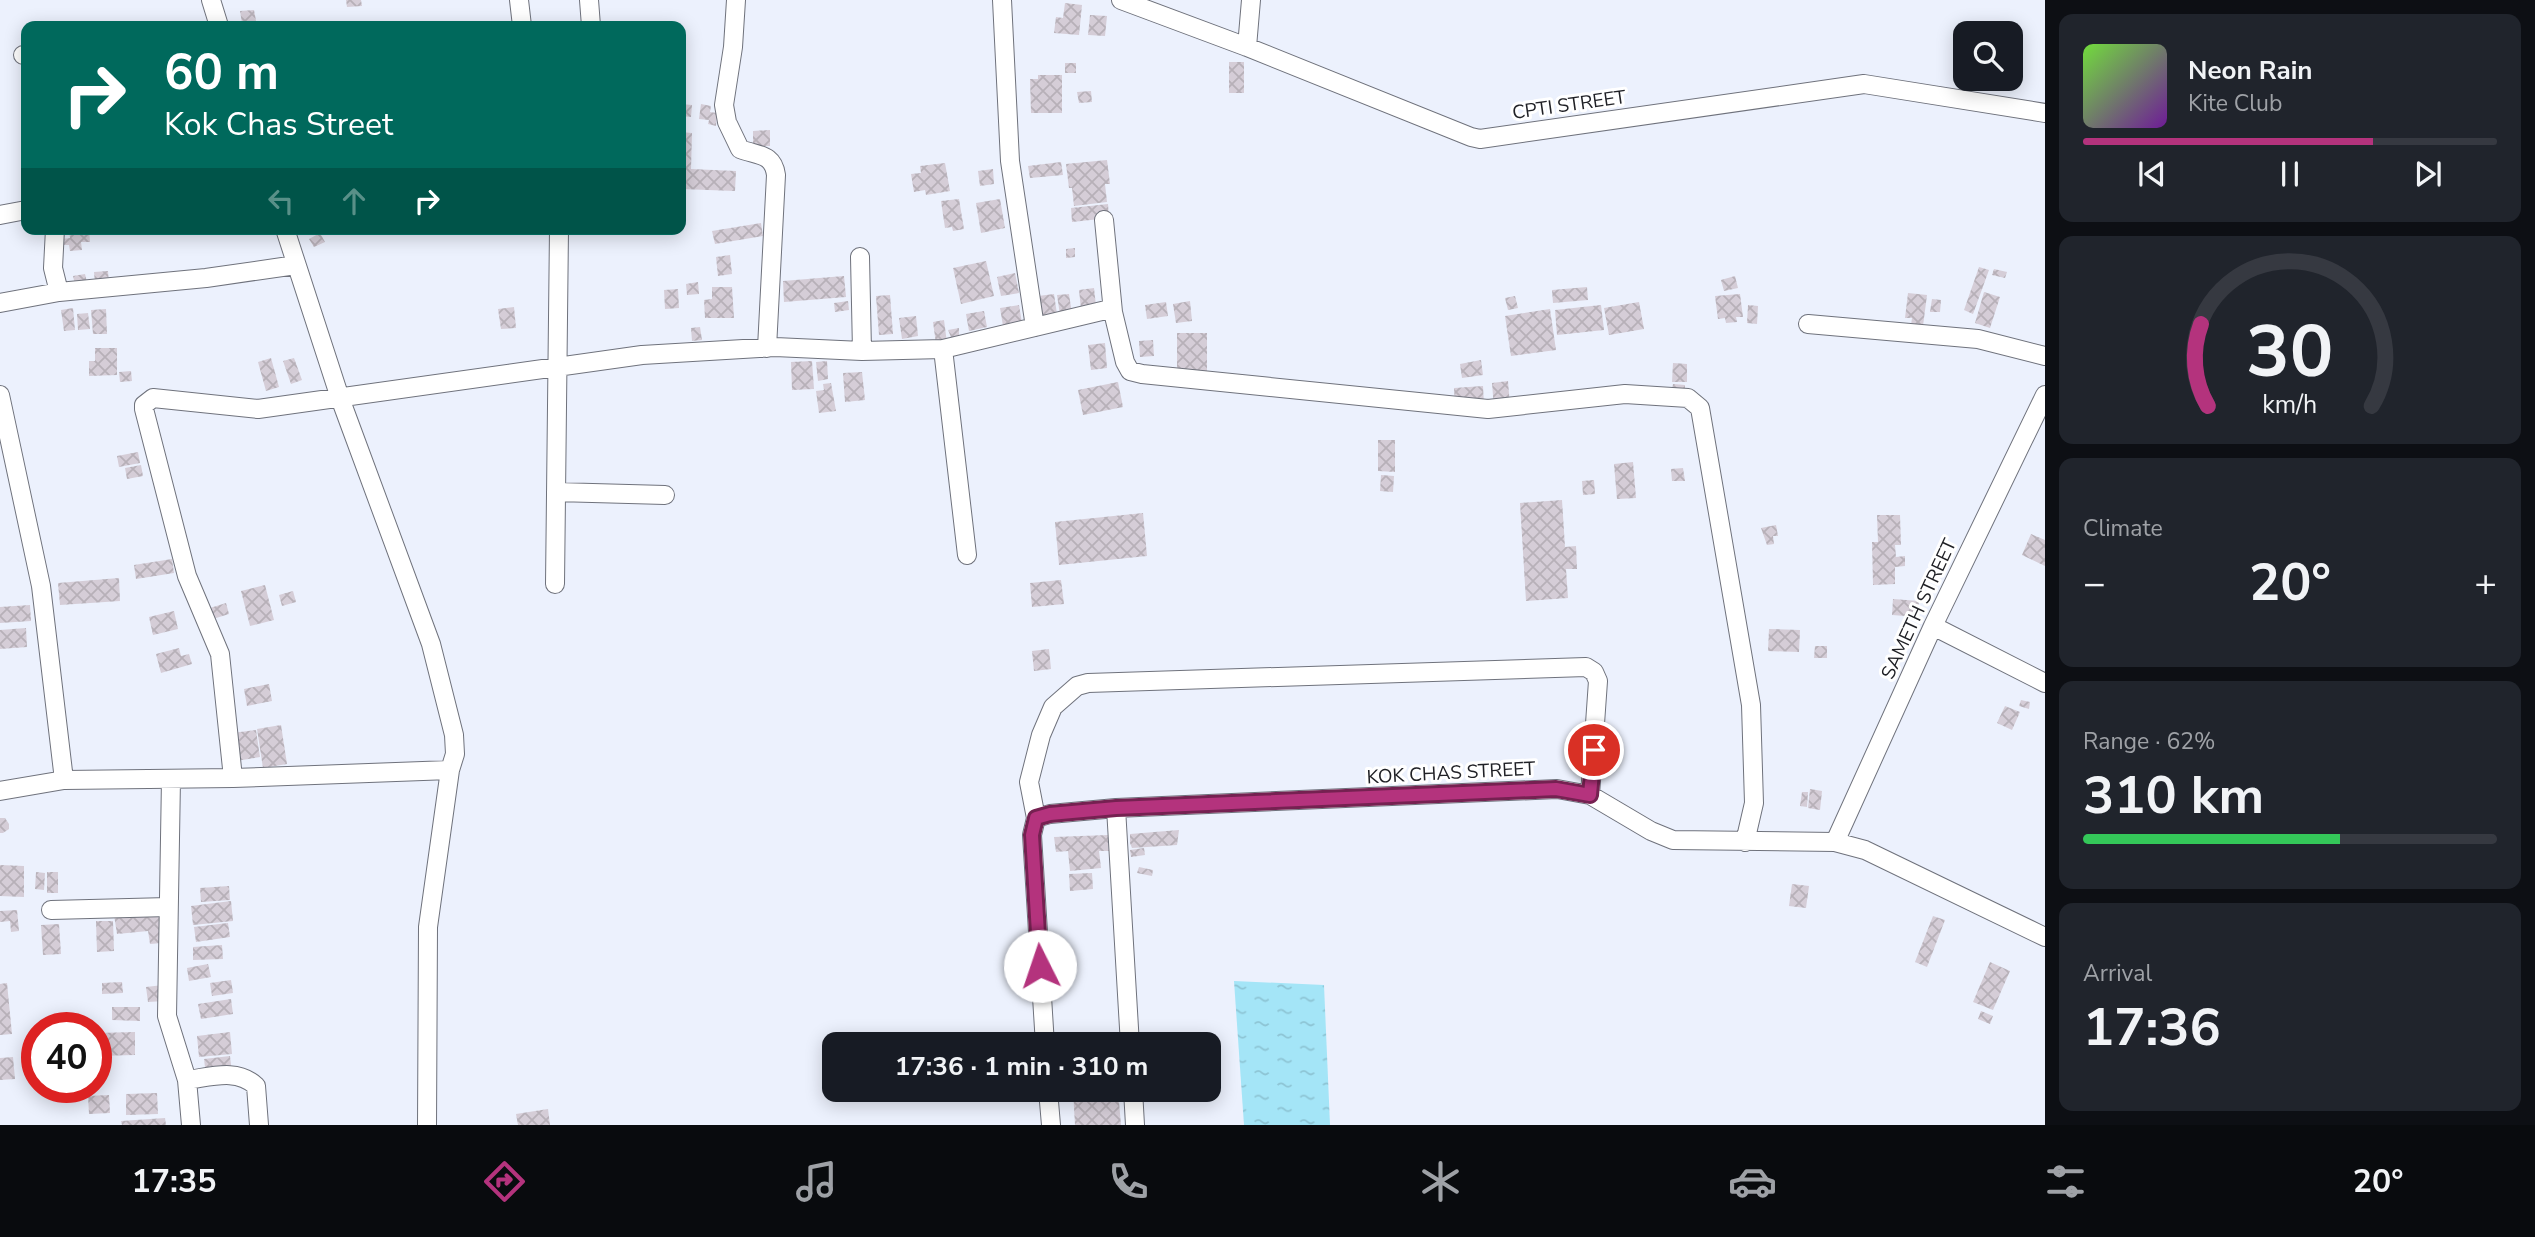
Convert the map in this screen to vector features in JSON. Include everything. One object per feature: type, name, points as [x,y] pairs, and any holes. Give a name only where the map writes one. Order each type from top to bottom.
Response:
[{"type":"street","points":[[211,0],[216,21]]},
{"type":"street","points":[[519,0],[521,21]]},
{"type":"street","points":[[589,0],[591,21]]},
{"type":"street","points":[[736,0],[733,47],[724,105],[727,122],[740,149],[769,158],[775,166],[776,175],[767,348]]},
{"type":"street","points":[[1002,0],[1010,161],[1035,327]]},
{"type":"street","name":"CPTI STREET","points":[[1121,0],[1480,139],[1864,83],[2045,113]]},
{"type":"street","points":[[1247,47],[1251,0]]},
{"type":"street","points":[[0,215],[21,211]]},
{"type":"street","points":[[1104,220],[1113,312],[1125,362],[1130,371],[1488,409],[1625,394],[1688,398],[1700,408],[1751,705],[1754,803],[1745,842]]},
{"type":"street","points":[[55,235],[53,268],[59,292]]},
{"type":"street","points":[[287,235],[340,398],[431,644],[454,735],[454,754],[428,927],[427,1125]]},
{"type":"street","points":[[555,584],[559,235]]},
{"type":"street","points":[[860,257],[862,351]]},
{"type":"street","points":[[0,303],[59,292],[206,278],[296,265]]},
{"type":"street","points":[[233,778],[220,654],[187,576],[144,405],[153,398],[258,409],[642,355],[767,348],[862,351],[943,349],[1102,311],[1113,312]]},
{"type":"street","points":[[1808,324],[1978,339],[2045,356]]},
{"type":"street","points":[[943,349],[967,555]]},
{"type":"street","name":"SAMETH STREET","points":[[1835,842],[1933,626],[2041,417],[2045,395]]},
{"type":"street","points":[[0,396],[41,586],[64,780]]},
{"type":"street","points":[[556,492],[665,495]]},
{"type":"street","points":[[1933,626],[2045,683]]},
{"type":"street","points":[[1044,1032],[1032,835],[1036,818],[1029,782],[1041,735],[1053,707],[1070,691],[1088,683],[1586,667],[1594,673],[1598,681],[1590,795]]},
{"type":"street","points":[[0,791],[64,780],[233,778],[450,770]]},
{"type":"street","points":[[171,779],[167,1016],[187,1080],[191,1125]]},
{"type":"street","name":"KOK CHAS STREET","points":[[1036,818],[1050,814],[1116,808],[1556,789],[1590,795],[1651,831],[1673,840],[1835,842],[1865,850],[2045,937]]},
{"type":"street","points":[[1116,808],[1129,1032]]},
{"type":"street","points":[[51,909],[169,907]]},
{"type":"street","points":[[187,1080],[235,1074],[248,1079],[256,1086],[259,1125]]},
{"type":"street","points":[[1049,1102],[1051,1125]]},
{"type":"street","points":[[1134,1102],[1135,1125]]},
{"type":"water","points":[[1234,981],[1324,985],[1330,1125],[1244,1125]]},
{"type":"building","points":[[346,0],[361,0],[362,6],[347,7]]},
{"type":"building","points":[[1065,3],[1082,5],[1079,35],[1054,33],[1056,17],[1063,18]]},
{"type":"building","points":[[254,10],[256,21],[242,21],[240,11]]},
{"type":"building","points":[[1090,15],[1107,16],[1105,36],[1088,35]]},
{"type":"building","points":[[1229,62],[1244,62],[1244,93],[1229,93]]},
{"type":"building","points":[[1065,63],[1076,63],[1076,73],[1065,73]]},
{"type":"building","points":[[1038,75],[1062,75],[1062,113],[1031,113],[1030,79],[1038,79]]},
{"type":"building","points":[[1091,91],[1092,102],[1079,103],[1077,92]]},
{"type":"building","points":[[686,104],[692,105],[691,117],[686,116]]},
{"type":"building","points":[[701,104],[711,106],[710,112],[717,113],[716,126],[708,124],[709,120],[699,119]]},
{"type":"building","points":[[770,130],[770,146],[753,146],[753,131]]},
{"type":"building","points":[[686,132],[692,133],[691,169],[736,171],[735,191],[686,189]]},
{"type":"building","points":[[1107,160],[1110,184],[1105,184],[1107,202],[1074,206],[1066,164]]},
{"type":"building","points":[[1061,162],[1063,175],[1030,178],[1028,166]]},
{"type":"building","points":[[945,163],[950,191],[926,195],[925,190],[914,192],[911,174],[921,173],[920,166]]},
{"type":"building","points":[[993,169],[994,184],[980,186],[978,171]]},
{"type":"building","points":[[959,199],[964,229],[953,231],[952,227],[945,228],[941,201]]},
{"type":"building","points":[[1000,199],[1005,228],[981,233],[976,203]]},
{"type":"building","points":[[1108,204],[1109,218],[1072,222],[1071,208]]},
{"type":"building","points":[[761,223],[763,236],[715,244],[712,231]]},
{"type":"building","points":[[70,235],[89,235],[90,242],[81,242],[82,250],[70,251],[69,245],[62,245],[61,239],[70,238]]},
{"type":"building","points":[[321,235],[325,242],[314,247],[309,239]]},
{"type":"building","points":[[1075,248],[1075,257],[1066,258],[1066,249]]},
{"type":"building","points":[[730,255],[732,274],[718,276],[716,257]]},
{"type":"building","points":[[986,261],[994,296],[961,304],[953,268]]},
{"type":"building","points":[[1979,267],[1989,270],[1973,314],[1964,310]]},
{"type":"building","points":[[1994,269],[2007,272],[2005,278],[1992,275]]},
{"type":"building","points":[[108,271],[109,283],[95,284],[94,272]]},
{"type":"building","points":[[1015,273],[1019,293],[1001,296],[997,277]]},
{"type":"building","points":[[85,274],[88,286],[76,289],[73,276]]},
{"type":"building","points":[[844,276],[846,297],[784,302],[783,281]]},
{"type":"building","points":[[1735,276],[1738,288],[1724,291],[1721,280]]},
{"type":"building","points":[[698,282],[699,294],[687,295],[686,284]]},
{"type":"building","points":[[712,287],[732,287],[734,318],[705,318],[704,300],[712,299]]},
{"type":"building","points":[[1587,287],[1588,300],[1553,303],[1552,290]]},
{"type":"building","points":[[1094,288],[1096,306],[1081,309],[1079,290]]},
{"type":"building","points":[[678,289],[679,308],[665,309],[664,290]]},
{"type":"building","points":[[1984,292],[2000,297],[1990,328],[1975,323]]},
{"type":"building","points":[[1908,293],[1927,295],[1923,326],[1911,325],[1912,318],[1905,318]]},
{"type":"building","points":[[1054,294],[1057,314],[1041,316],[1038,296]]},
{"type":"building","points":[[1069,294],[1072,314],[1060,315],[1057,295]]},
{"type":"building","points":[[1740,294],[1743,317],[1736,317],[1737,322],[1726,323],[1725,318],[1718,319],[1715,296]]},
{"type":"building","points":[[890,295],[893,334],[879,335],[876,296]]},
{"type":"building","points":[[1515,296],[1518,308],[1508,310],[1505,298]]},
{"type":"building","points":[[1932,299],[1941,300],[1940,312],[1930,312]]},
{"type":"building","points":[[848,301],[849,310],[835,312],[834,303]]},
{"type":"building","points":[[1190,301],[1192,321],[1176,323],[1173,304]]},
{"type":"building","points":[[1166,302],[1168,316],[1147,319],[1145,305]]},
{"type":"building","points":[[1639,302],[1644,329],[1609,335],[1604,308]]},
{"type":"building","points":[[1019,305],[1022,323],[1003,326],[1000,308]]},
{"type":"building","points":[[1601,305],[1604,330],[1557,335],[1555,310]]},
{"type":"building","points":[[1748,305],[1758,306],[1757,324],[1747,323]]},
{"type":"building","points":[[514,307],[516,328],[501,329],[498,309]]},
{"type":"building","points":[[73,308],[75,330],[64,331],[61,310]]},
{"type":"building","points":[[106,309],[107,334],[93,334],[91,310]]},
{"type":"building","points":[[1550,309],[1556,350],[1511,356],[1505,316]]},
{"type":"building","points":[[984,311],[987,327],[969,331],[966,314]]},
{"type":"building","points":[[88,313],[90,329],[78,330],[77,314]]},
{"type":"building","points":[[916,316],[918,336],[902,339],[899,318]]},
{"type":"building","points":[[944,320],[947,343],[936,344],[933,322]]},
{"type":"building","points":[[700,327],[702,340],[692,341],[691,328]]},
{"type":"building","points":[[959,328],[959,341],[953,342],[948,330]]},
{"type":"building","points":[[1177,333],[1207,333],[1207,375],[1177,376]]},
{"type":"building","points":[[1153,340],[1154,356],[1140,357],[1139,341]]},
{"type":"building","points":[[1105,343],[1107,368],[1091,370],[1088,345]]},
{"type":"building","points":[[95,348],[117,348],[117,375],[89,376],[89,361],[95,361]]},
{"type":"building","points":[[271,358],[279,387],[266,391],[258,362]]},
{"type":"building","points":[[294,358],[302,380],[291,384],[283,361]]},
{"type":"building","points":[[1481,360],[1483,375],[1462,378],[1460,364]]},
{"type":"building","points":[[812,361],[814,389],[792,390],[791,362]]},
{"type":"building","points":[[827,361],[828,379],[818,381],[816,362]]},
{"type":"building","points":[[1673,363],[1687,364],[1687,382],[1672,382]]},
{"type":"building","points":[[131,371],[132,381],[120,382],[119,372]]},
{"type":"building","points":[[862,372],[865,400],[845,402],[843,373]]},
{"type":"building","points":[[1508,381],[1510,406],[1494,408],[1492,383]]},
{"type":"building","points":[[1118,382],[1123,407],[1083,415],[1078,390]]},
{"type":"building","points":[[831,383],[836,411],[819,413],[816,391],[824,390],[823,384]]},
{"type":"building","points":[[1673,384],[1685,385],[1685,392],[1672,390]]},
{"type":"building","points":[[1483,386],[1484,405],[1455,406],[1454,388]]},
{"type":"building","points":[[1378,440],[1395,440],[1395,472],[1378,471]]},
{"type":"building","points":[[138,452],[140,463],[119,467],[117,456]]},
{"type":"building","points":[[1633,462],[1636,498],[1617,499],[1614,464]]},
{"type":"building","points":[[141,465],[143,476],[127,479],[125,468]]},
{"type":"building","points":[[1683,468],[1685,481],[1672,481],[1671,469]]},
{"type":"building","points":[[1381,475],[1394,476],[1393,492],[1380,491]]},
{"type":"building","points":[[1594,480],[1595,494],[1583,495],[1582,481]]},
{"type":"building","points":[[1562,500],[1565,547],[1576,546],[1577,569],[1566,569],[1568,598],[1526,601],[1520,503]]},
{"type":"building","points":[[1143,513],[1147,556],[1059,565],[1055,522]]},
{"type":"building","points":[[1877,515],[1900,515],[1901,545],[1895,545],[1896,557],[1905,556],[1905,566],[1895,567],[1895,584],[1873,585],[1872,542],[1878,542]]},
{"type":"building","points":[[1776,525],[1778,536],[1773,536],[1774,544],[1767,545],[1761,528]]},
{"type":"building","points":[[2031,534],[2045,540],[2045,566],[2022,555]]},
{"type":"building","points":[[172,559],[174,573],[136,579],[134,565]]},
{"type":"building","points":[[119,578],[120,601],[60,605],[58,583]]},
{"type":"building","points":[[1061,580],[1064,604],[1032,607],[1030,583]]},
{"type":"building","points":[[265,585],[274,620],[250,626],[241,591]]},
{"type":"building","points":[[293,591],[296,602],[282,606],[279,595]]},
{"type":"building","points":[[1893,599],[1919,601],[1918,617],[1892,615]]},
{"type":"building","points":[[226,603],[229,614],[213,619],[210,608]]},
{"type":"building","points":[[30,605],[31,621],[0,623],[0,607]]},
{"type":"building","points":[[174,611],[178,629],[153,635],[149,617]]},
{"type":"building","points":[[26,628],[27,647],[0,649],[0,630]]},
{"type":"building","points":[[1769,629],[1800,630],[1799,652],[1768,651]]},
{"type":"building","points":[[1815,646],[1827,646],[1827,658],[1814,658]]},
{"type":"building","points":[[179,648],[181,656],[189,654],[192,664],[161,673],[156,654]]},
{"type":"building","points":[[1049,649],[1051,669],[1034,671],[1032,651]]},
{"type":"building","points":[[269,684],[272,701],[247,706],[244,689]]},
{"type":"building","points":[[2021,700],[2030,702],[2029,709],[2019,706]]},
{"type":"building","points":[[2005,706],[2020,712],[2012,730],[1997,723]]},
{"type":"building","points":[[281,725],[287,764],[263,768],[257,729]]},
{"type":"building","points":[[256,730],[260,757],[236,761],[232,733]]},
{"type":"building","points":[[1810,789],[1822,791],[1820,810],[1808,808]]},
{"type":"building","points":[[1802,792],[1808,792],[1807,807],[1800,806]]},
{"type":"building","points":[[0,818],[5,818],[9,824],[9,829],[3,833],[0,833]]},
{"type":"building","points":[[1179,830],[1177,845],[1132,848],[1130,843],[1130,834]]},
{"type":"building","points":[[1108,835],[1109,851],[1099,851],[1101,868],[1070,871],[1068,851],[1056,852],[1054,837]]},
{"type":"building","points":[[1144,848],[1145,855],[1131,857],[1130,850]]},
{"type":"building","points":[[0,865],[24,866],[24,897],[0,896]]},
{"type":"building","points":[[1139,867],[1153,870],[1152,876],[1137,873]]},
{"type":"building","points":[[36,872],[45,873],[44,890],[35,889]]},
{"type":"building","points":[[47,872],[58,872],[58,893],[47,893]]},
{"type":"building","points":[[1092,873],[1093,889],[1070,891],[1069,874]]},
{"type":"building","points":[[1792,884],[1809,886],[1806,908],[1789,906]]},
{"type":"building","points":[[229,886],[230,900],[201,902],[200,888]]},
{"type":"building","points":[[231,901],[233,921],[193,925],[191,906]]},
{"type":"building","points":[[17,910],[19,931],[11,932],[10,921],[0,922],[0,911]]},
{"type":"building","points":[[158,910],[162,943],[150,944],[148,931],[117,934],[114,915]]},
{"type":"building","points":[[1933,916],[1945,920],[1927,967],[1915,962]]},
{"type":"building","points":[[96,921],[113,921],[114,951],[97,952]]},
{"type":"building","points":[[228,923],[230,937],[196,942],[194,927]]},
{"type":"building","points":[[59,924],[61,954],[43,955],[41,925]]},
{"type":"building","points":[[222,945],[223,959],[193,960],[193,947]]},
{"type":"building","points":[[1990,962],[2010,971],[1993,1010],[1973,1002]]},
{"type":"building","points":[[208,964],[211,977],[189,981],[187,968]]},
{"type":"building","points":[[231,980],[233,993],[212,996],[210,983]]},
{"type":"building","points":[[122,982],[123,993],[102,994],[102,983]]},
{"type":"building","points":[[7,983],[12,1034],[0,1035],[0,984]]},
{"type":"building","points":[[163,985],[164,1001],[148,1002],[146,987]]},
{"type":"building","points":[[231,999],[233,1014],[201,1019],[198,1004]]},
{"type":"building","points":[[112,1007],[140,1007],[140,1021],[112,1020]]},
{"type":"building","points":[[1981,1011],[1993,1016],[1990,1024],[1978,1019]]},
{"type":"building","points":[[135,1032],[135,1055],[112,1056],[112,1033]]},
{"type":"building","points":[[230,1032],[232,1054],[199,1057],[197,1036]]},
{"type":"building","points":[[230,1056],[232,1073],[206,1076],[204,1059]]},
{"type":"building","points":[[13,1057],[15,1079],[0,1080],[0,1058]]},
{"type":"building","points":[[157,1093],[158,1114],[126,1115],[126,1094]]},
{"type":"building","points":[[1074,1102],[1119,1102],[1121,1125],[1075,1125]]},
{"type":"building","points":[[88,1103],[109,1103],[110,1113],[89,1114]]},
{"type":"building","points":[[548,1109],[550,1125],[518,1125],[516,1114]]},
{"type":"building","points":[[165,1118],[166,1125],[122,1125],[121,1121]]},
{"type":"route","points":[[1040,966],[1032,835],[1036,818],[1050,814],[1116,808],[1556,789],[1590,795],[1594,750]]}]
